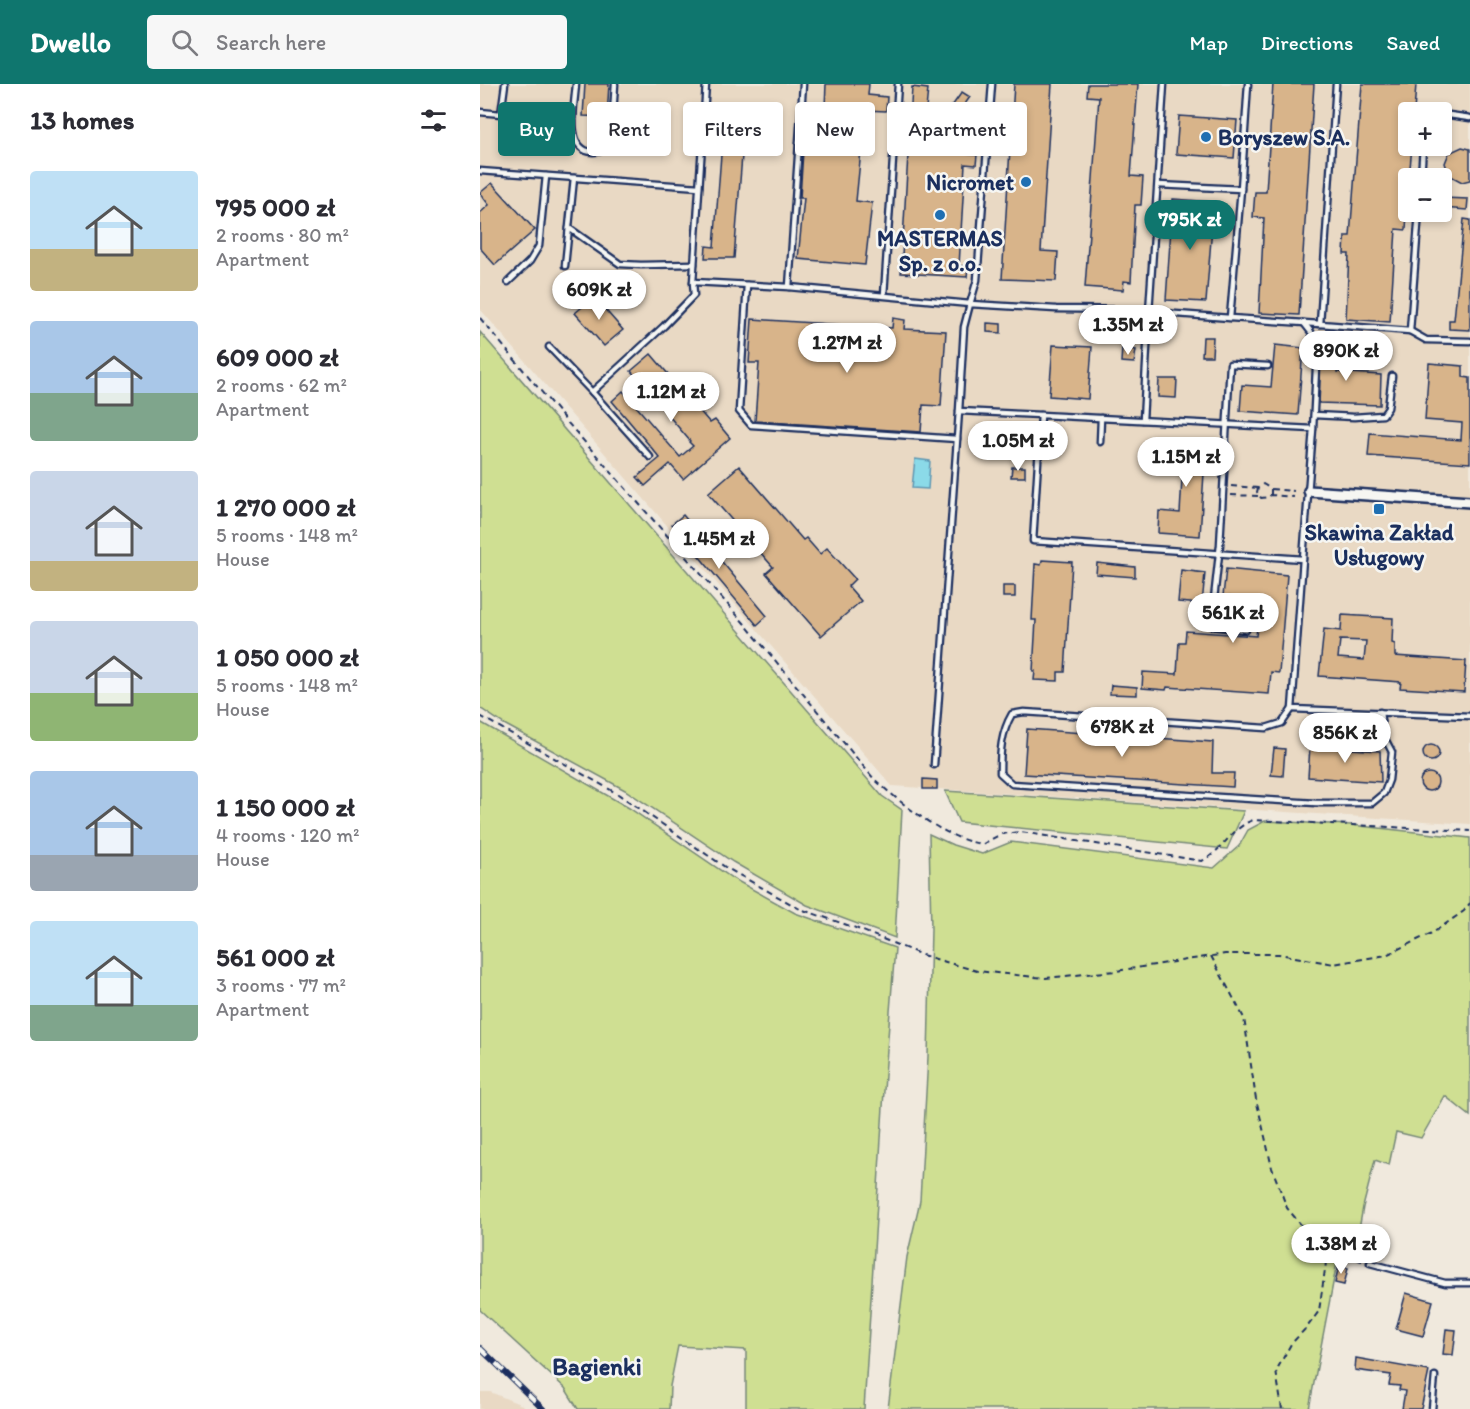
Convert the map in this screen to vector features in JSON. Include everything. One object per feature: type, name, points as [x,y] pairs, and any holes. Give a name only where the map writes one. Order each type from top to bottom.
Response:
[{"type":"street","points":[[1309,491],[1470,502]]},
{"type":"lane","points":[[480,112],[501,114],[505,84]]},
{"type":"lane","points":[[576,84],[574,134],[576,143],[591,152],[603,150],[611,145],[615,84]]},
{"type":"lane","points":[[592,392],[694,295],[706,84]]},
{"type":"lane","points":[[789,287],[803,84]]},
{"type":"lane","points":[[884,295],[898,84]]},
{"type":"lane","points":[[934,765],[964,327],[977,280],[992,84]]},
{"type":"lane","points":[[1143,420],[1164,84]]},
{"type":"lane","points":[[1230,318],[1248,84]]},
{"type":"lane","points":[[1320,324],[1336,84]]},
{"type":"lane","points":[[1452,115],[1470,118]]},
{"type":"lane","points":[[480,171],[699,187]]},
{"type":"lane","points":[[508,282],[530,261],[539,246],[546,176]]},
{"type":"lane","points":[[565,266],[574,178]]},
{"type":"lane","points":[[1158,184],[1241,189]]},
{"type":"lane","points":[[1410,331],[1418,222]]},
{"type":"lane","points":[[569,228],[620,264],[694,264]]},
{"type":"lane","points":[[693,282],[789,287],[970,304],[1056,309],[1142,310],[1410,331],[1426,340],[1470,341]]},
{"type":"lane","points":[[747,285],[739,411],[751,425],[957,439]]},
{"type":"lane","points":[[1304,323],[1311,332],[1317,348],[1309,491],[1292,709],[1282,723],[1266,728],[1024,712],[1012,714],[1007,722],[1000,747],[1000,772],[1012,784],[1316,803],[1372,803],[1384,793],[1389,780],[1392,752],[1383,735],[1380,712]]},
{"type":"lane","points":[[549,347],[650,457]]},
{"type":"lane","points":[[1246,630],[1211,626],[1224,486],[1230,364],[1268,366]]},
{"type":"lane","points":[[1314,415],[1354,417],[1383,414],[1388,408],[1392,376]]},
{"type":"lane","points":[[959,411],[1313,429]]},
{"type":"lane","points":[[1041,415],[1033,541],[1303,559]]},
{"type":"lane","points":[[1100,442],[1101,418]]},
{"type":"lane","points":[[1292,709],[1470,716]]},
{"type":"lane","points":[[1370,1263],[1445,1283],[1470,1283]]},
{"type":"lane","points":[[1432,1409],[1435,1376]]},
{"type":"path","points":[[480,318],[560,414],[744,622],[873,779],[896,798],[956,836],[983,844],[1001,834],[1021,832],[1202,861],[1212,856],[1237,830],[1252,820],[1470,831]]},
{"type":"path","points":[[1224,486],[1258,488],[1266,485],[1271,489],[1294,491]]},
{"type":"path","points":[[1258,488],[1258,496]]},
{"type":"path","points":[[1271,489],[1271,495]]},
{"type":"path","points":[[1223,495],[1258,496],[1265,499],[1271,495],[1294,497]]},
{"type":"path","points":[[480,716],[618,794],[725,867],[800,909],[853,927],[922,955],[977,971],[1046,978],[1116,971],[1225,954],[1279,954],[1334,963],[1386,955],[1434,932],[1464,911],[1470,903]]},
{"type":"path","points":[[1211,956],[1244,1018],[1261,1120],[1272,1168],[1287,1208],[1327,1256],[1348,1257],[1370,1263]]},
{"type":"path","points":[[1282,1409],[1276,1371],[1291,1344],[1319,1311],[1327,1256]]},
{"type":"shaded area","points":[[480,84],[1470,84],[1470,824],[892,786],[480,309]]},
{"type":"shaded area","points":[[480,1392],[490,1392],[522,1405],[526,1409],[480,1409]]},
{"type":"green space","points":[[480,332],[882,796],[902,810],[895,938],[807,905],[733,862],[625,790],[504,724],[480,708]]},
{"type":"green space","points":[[480,722],[629,808],[732,878],[795,913],[895,948],[864,1409],[746,1409],[746,1350],[678,1346],[670,1386],[669,1409],[578,1409],[565,1388],[480,1310]]},
{"type":"green space","points":[[945,791],[1244,811],[1227,849],[959,822]]},
{"type":"green space","points":[[1265,821],[1351,825],[1470,838],[1470,1116],[1445,1096],[1421,1138],[1396,1132],[1389,1165],[1375,1160],[1355,1252],[1339,1252],[1309,1409],[888,1409],[907,1257],[920,1201],[928,1057],[931,929],[929,834],[953,845],[982,854],[1011,842],[1214,868],[1239,846],[1248,830]]},
{"type":"water","points":[[915,459],[930,461],[928,489],[912,488]]},
{"type":"building","points":[[585,84],[609,84],[608,102],[587,102],[587,116],[583,116]]},
{"type":"building","points":[[826,84],[869,84],[868,95],[887,97],[886,111],[875,110],[875,102],[825,102]]},
{"type":"building","name":"Nicromet","points":[[1014,84],[1052,84],[1041,251],[1058,252],[1056,281],[1002,279],[1010,156],[1027,156],[1027,102],[1013,102]]},
{"type":"building","points":[[1088,84],[1138,84],[1131,176],[1143,177],[1141,205],[1135,205],[1131,282],[1124,281],[1123,290],[1085,287],[1099,97],[1087,96]]},
{"type":"building","points":[[1273,84],[1314,84],[1299,315],[1259,313],[1264,218],[1253,217],[1255,192],[1266,192]]},
{"type":"building","points":[[1362,84],[1416,84],[1415,102],[1398,102],[1398,156],[1411,156],[1410,168],[1398,168],[1398,222],[1406,222],[1406,230],[1396,229],[1390,322],[1346,319],[1349,254],[1344,254],[1345,236],[1350,236]]},
{"type":"building","name":"MASTERMAS Sp. z o.o.","points":[[912,87],[928,89],[927,102],[911,102]]},
{"type":"building","name":"MASTERMAS Sp. z o.o.","points":[[962,92],[970,97],[966,102],[955,102]]},
{"type":"building","name":"Boryszew S.A.","points":[[1179,116],[1237,120],[1234,158],[1176,154]]},
{"type":"building","points":[[1462,147],[1470,149],[1470,180],[1462,182],[1452,177],[1452,168],[1447,168],[1445,163],[1448,156],[1452,156],[1452,152]]},
{"type":"building","points":[[721,156],[742,156],[734,258],[705,258],[706,246],[714,247]]},
{"type":"building","points":[[803,156],[860,156],[856,201],[872,203],[865,265],[798,259],[804,198],[800,198]]},
{"type":"building","name":"MASTERMAS Sp. z o.o.","points":[[908,156],[977,156],[976,165],[965,164],[959,266],[968,266],[967,277],[901,273]]},
{"type":"building","points":[[492,183],[535,230],[495,265],[480,248],[480,213],[489,205],[480,193]]},
{"type":"building","points":[[1452,198],[1468,199],[1467,210],[1452,209]]},
{"type":"building","points":[[1173,199],[1214,202],[1206,302],[1166,300]]},
{"type":"building","points":[[1464,219],[1470,220],[1470,330],[1449,329],[1449,320],[1454,320]]},
{"type":"building","points":[[594,297],[623,330],[604,346],[575,313]]},
{"type":"building","points":[[893,318],[905,320],[904,329],[946,331],[941,406],[923,405],[921,432],[755,421],[759,363],[749,363],[752,319],[892,328]]},
{"type":"building","points":[[987,323],[1001,324],[1001,333],[987,332]]},
{"type":"building","points":[[1203,337],[1213,337],[1212,356],[1202,356]]},
{"type":"building","points":[[1322,340],[1337,340],[1337,372],[1381,375],[1380,405],[1319,403]]},
{"type":"building","points":[[1053,345],[1092,347],[1088,399],[1049,396]]},
{"type":"building","points":[[1275,345],[1303,348],[1298,415],[1240,411],[1242,385],[1271,387]]},
{"type":"building","points":[[1122,348],[1136,350],[1134,363],[1121,362]]},
{"type":"building","points":[[651,354],[710,423],[715,420],[730,438],[683,479],[670,464],[645,486],[637,477],[660,458],[612,401],[623,391],[680,457],[693,446],[631,371]]},
{"type":"building","points":[[1429,363],[1463,366],[1463,377],[1470,378],[1470,463],[1368,456],[1370,433],[1461,440],[1462,423],[1425,420]]},
{"type":"building","points":[[1159,379],[1177,379],[1176,398],[1158,397]]},
{"type":"building","points":[[1002,423],[1012,424],[1010,447],[1000,446]]},
{"type":"building","points":[[1163,440],[1206,442],[1200,536],[1158,533],[1159,511],[1180,513],[1183,462],[1162,461]]},
{"type":"building","points":[[739,466],[803,540],[806,538],[820,554],[827,548],[855,579],[848,586],[861,601],[821,636],[766,573],[773,567],[708,493]]},
{"type":"building","points":[[1012,467],[1025,467],[1025,477],[1011,477]]},
{"type":"building","points":[[683,515],[767,616],[757,625],[672,524]]},
{"type":"building","points":[[1042,560],[1072,562],[1065,672],[1058,672],[1058,681],[1034,680],[1036,620],[1032,620],[1035,564],[1041,565]]},
{"type":"building","points":[[1097,563],[1135,567],[1135,577],[1096,574]]},
{"type":"building","points":[[1226,569],[1287,575],[1279,673],[1271,672],[1269,694],[1167,687],[1166,690],[1142,688],[1143,672],[1177,674],[1179,642],[1185,642],[1186,631],[1256,636],[1260,599],[1223,596]]},
{"type":"building","points":[[1181,570],[1205,573],[1202,604],[1178,602]]},
{"type":"building","points":[[1003,586],[1015,586],[1015,597],[1003,597]]},
{"type":"building","points":[[1342,615],[1393,618],[1392,643],[1395,644],[1395,656],[1466,661],[1464,692],[1400,688],[1401,682],[1319,676],[1324,629],[1341,631]],"holes":[[[1340,640],[1366,641],[1364,660],[1338,658]]]},
{"type":"building","points":[[1111,685],[1137,687],[1137,695],[1110,694]]},
{"type":"building","points":[[1027,729],[1213,742],[1212,773],[1234,773],[1233,787],[1024,774]]},
{"type":"building","points":[[1428,745],[1434,745],[1439,753],[1437,759],[1428,761],[1423,756],[1423,750]]},
{"type":"building","points":[[1310,746],[1380,751],[1381,782],[1308,777]]},
{"type":"building","points":[[1274,748],[1285,749],[1283,776],[1271,775]]},
{"type":"building","points":[[1429,773],[1435,776],[1438,782],[1435,788],[1429,791],[1423,788],[1420,782],[1423,776]]},
{"type":"building","points":[[923,779],[937,780],[937,789],[923,789]]},
{"type":"building","points":[[1339,1265],[1348,1268],[1344,1285],[1335,1283]]},
{"type":"building","points":[[1406,1293],[1433,1301],[1423,1336],[1396,1329]]},
{"type":"building","points":[[1446,1329],[1456,1330],[1453,1355],[1443,1354]]},
{"type":"building","points":[[1356,1358],[1429,1371],[1421,1409],[1402,1409],[1405,1391],[1399,1390],[1400,1386],[1389,1385],[1391,1375],[1355,1370]]},
{"type":"railway","points":[[480,1348],[543,1409]]},
{"type":"place","name":"Boryszew S.A.","points":[[1206,137]]},
{"type":"place","name":"Nicromet","points":[[1026,182]]},
{"type":"place","name":"MASTERMAS Sp. z o.o.","points":[[940,215]]},
{"type":"place","name":"Skawina Zakład Usługowy","points":[[1379,509]]},
{"type":"district","name":"Bagienki","points":[[597,1367]]}]
